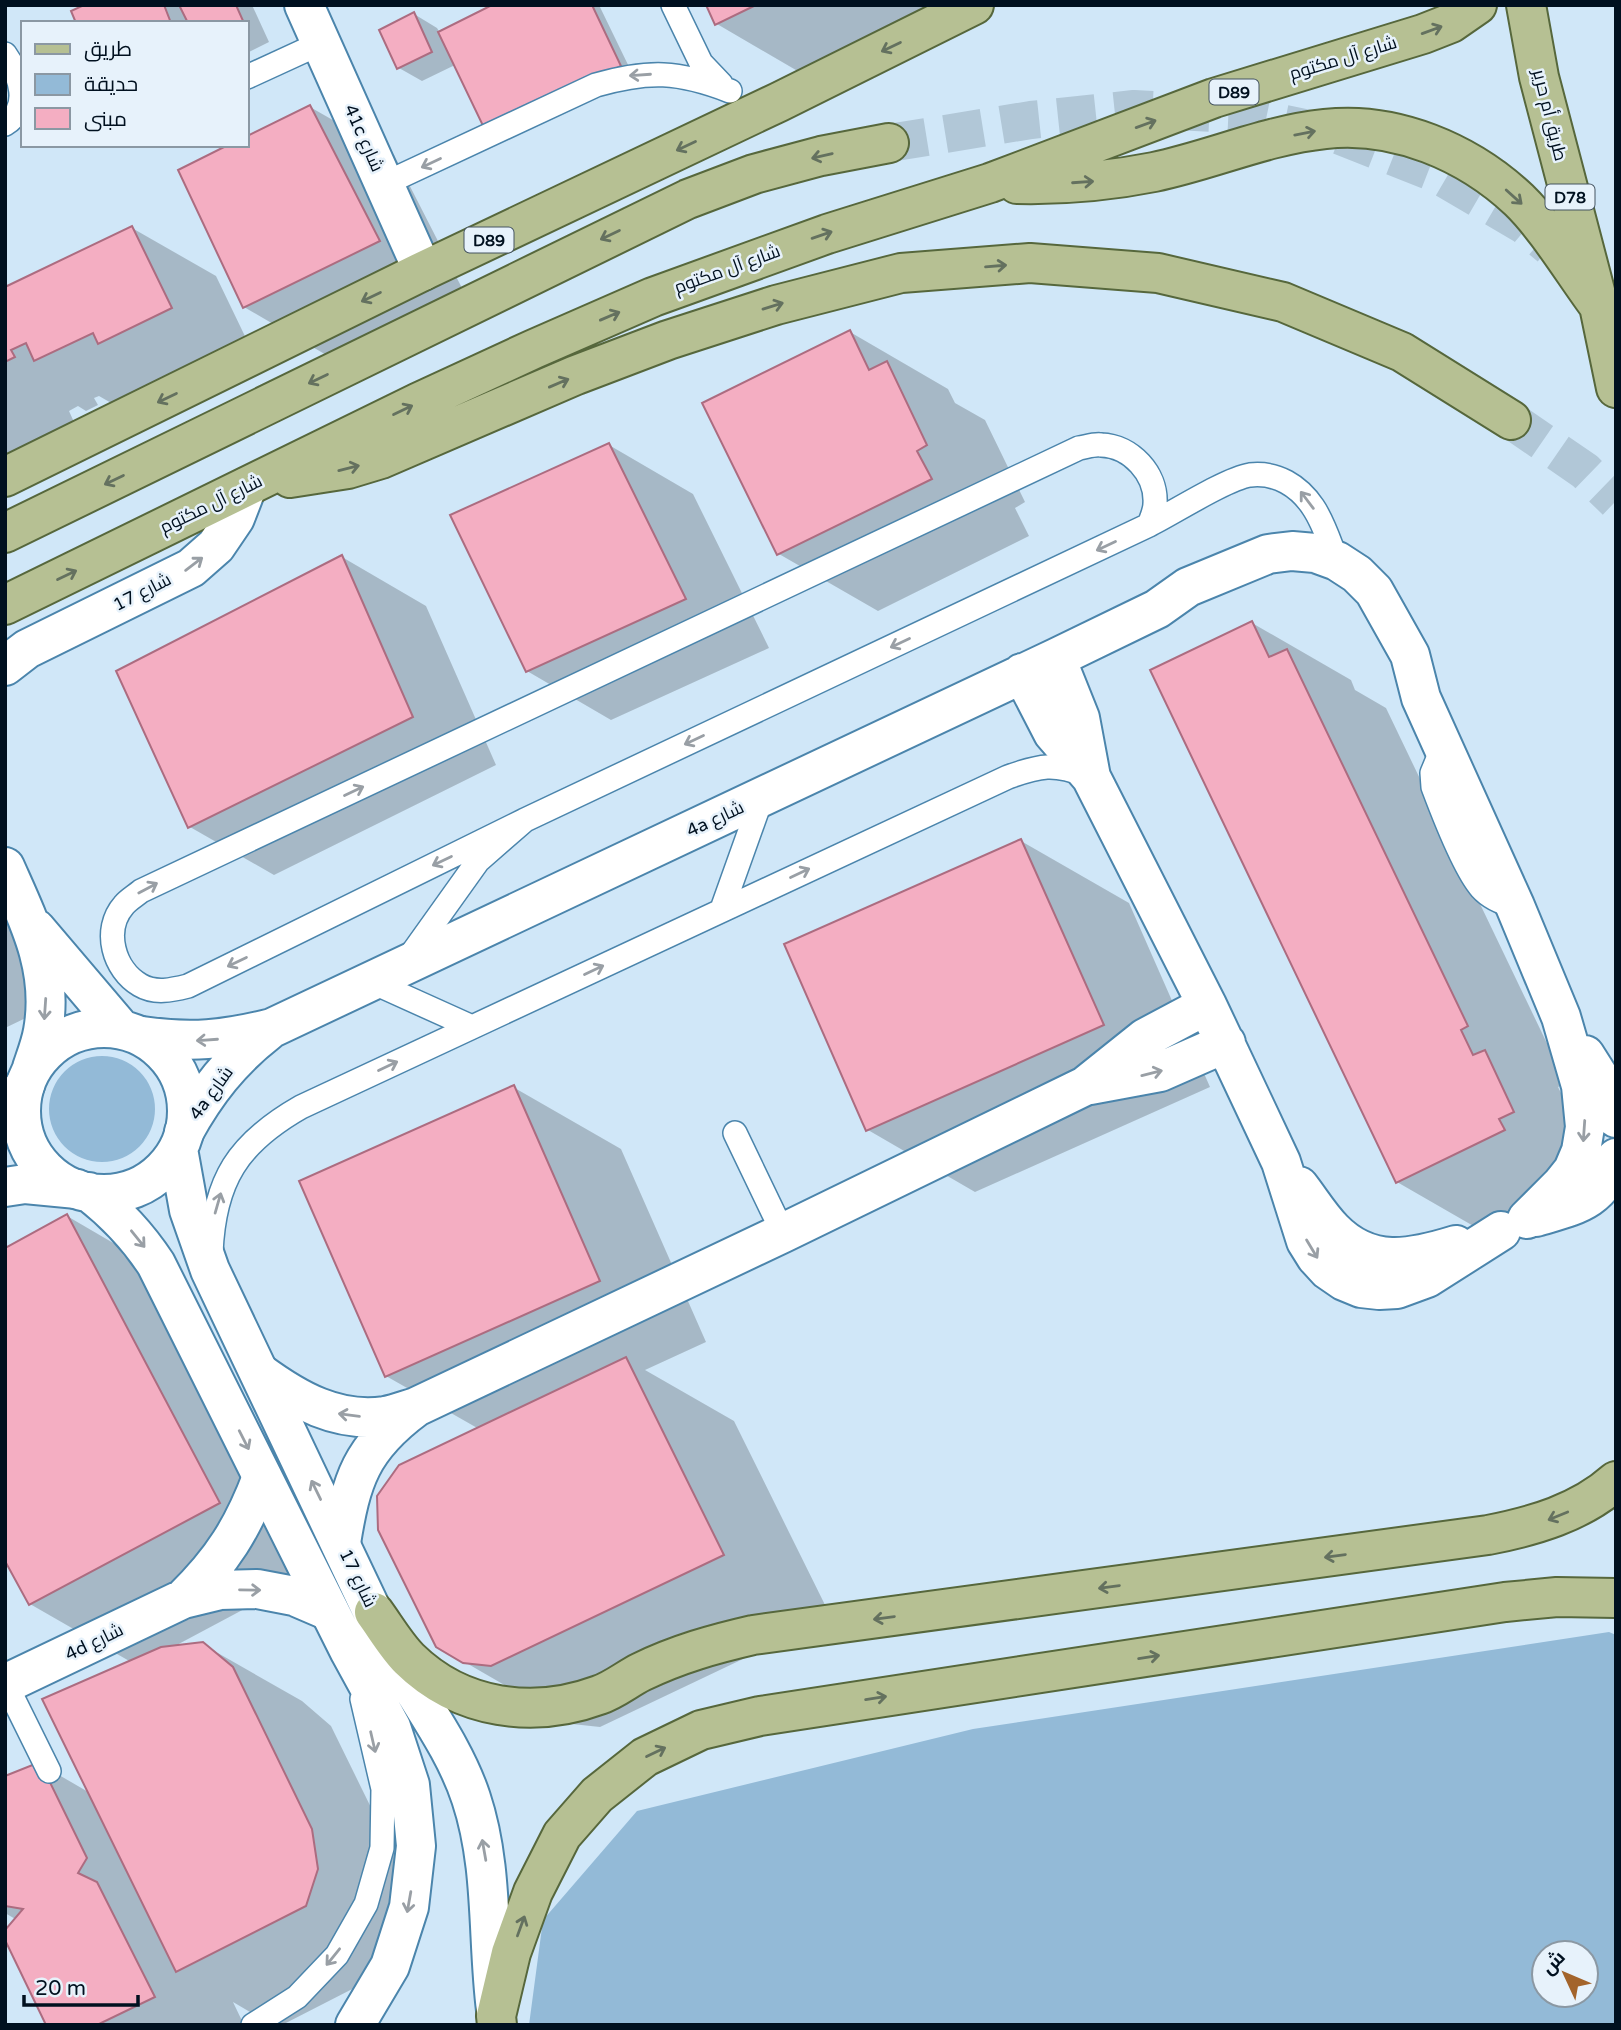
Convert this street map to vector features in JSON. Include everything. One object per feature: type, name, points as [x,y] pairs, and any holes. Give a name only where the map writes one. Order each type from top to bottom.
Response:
[{"type":"main road","name":"D89","points":[[5,477],[423,271],[779,102],[974,5]]},
{"type":"main road","name":"شارع آل مكتوم","points":[[5,605],[510,359],[653,297],[816,238],[990,183],[1214,98],[1440,28],[1477,5]]},
{"type":"main road","name":"طريق أم حرير","points":[[1526,5],[1539,77],[1599,306],[1616,388]]},
{"type":"main road","points":[[990,183],[1046,185],[1100,181],[1155,172],[1273,139],[1326,129],[1379,130],[1431,144],[1478,167],[1520,201],[1599,306]]},
{"type":"main road","points":[[5,533],[688,199],[754,174],[821,156],[889,143]]},
{"type":"main road","points":[[252,484],[314,476],[382,459],[576,375],[668,340],[776,305],[901,273],[1030,263],[1158,273],[1283,302],[1402,352],[1511,419]]},
{"type":"main road","points":[[374,1612],[409,1659],[442,1684],[480,1701],[520,1709],[562,1707],[602,1694],[675,1656],[740,1638],[1488,1535],[1528,1527],[1566,1513],[1603,1492],[1616,1481]]},
{"type":"main road","points":[[497,2020],[511,1953],[533,1892],[562,1835],[597,1795],[645,1757],[701,1730],[760,1716],[1505,1602],[1557,1597],[1616,1598]]},
{"type":"street","name":"41c شارع","points":[[304,5],[423,271]]},
{"type":"street","name":"شارع 17","points":[[5,666],[27,649],[191,568],[216,545],[235,518],[252,484]]},
{"type":"street","points":[[1039,665],[1053,733],[1091,777],[1226,1043],[1281,1162],[1306,1241],[1328,1270],[1361,1288],[1379,1290],[1415,1284],[1514,1225],[1561,1185],[1573,1170],[1584,1139],[1584,1103],[1561,1017],[1515,906],[1442,749],[1421,698],[1410,655],[1374,591],[1357,574],[1338,561],[1315,553],[1292,551],[1268,554],[1188,587],[1157,609]]},
{"type":"street","points":[[1157,609],[1193,604],[1268,578],[1289,576],[1310,579],[1347,598],[1362,613],[1390,667],[1421,698]]},
{"type":"street","name":"4a شارع","points":[[131,1033],[174,1041],[207,1041],[240,1037],[272,1028],[1157,609]]},
{"type":"street","points":[[5,867],[41,955],[46,993],[43,1031],[21,1089],[23,1128],[30,1148],[41,1166],[57,1179],[83,1191],[126,1224],[143,1243],[156,1264],[350,1652],[391,1727],[410,1785],[416,1846],[409,1907],[390,1966],[355,2025]]},
{"type":"street","points":[[5,1187],[46,1184],[83,1191],[115,1192],[141,1185],[156,1175],[181,1140],[187,1109],[184,1087],[175,1066],[160,1049],[131,1033],[28,919]]},
{"type":"street","points":[[260,1373],[288,1394],[318,1408],[351,1416],[384,1416],[416,1407],[1085,1086],[1145,1038],[1207,1005]]},
{"type":"street","points":[[1561,1017],[1604,1086],[1616,1118]]},
{"type":"street","points":[[21,1089],[50,1048],[71,1034],[95,1028],[131,1033]]},
{"type":"street","name":"4a شارع","points":[[181,1140],[201,1102],[221,1074],[245,1049],[272,1028]]},
{"type":"street","points":[[1085,1086],[1160,1072],[1226,1043]]},
{"type":"street","name":"شارع 17","points":[[181,1140],[188,1210],[210,1270],[392,1653],[456,1762],[471,1797],[488,1870],[489,1944],[497,2020]]},
{"type":"street","points":[[1514,1225],[1572,1206],[1589,1197],[1602,1187],[1616,1158]]},
{"type":"street","points":[[341,1543],[355,1479],[370,1451],[391,1426],[416,1407]]},
{"type":"street","name":"4d شارع","points":[[183,1599],[209,1573],[232,1544],[249,1512],[262,1477]]},
{"type":"street","name":"4d شارع","points":[[6,1684],[183,1599],[220,1590],[257,1589],[295,1596],[330,1611]]},
{"type":"lane","points":[[673,5],[701,64],[714,79],[730,91]]},
{"type":"lane","points":[[248,77],[321,43]]},
{"type":"lane","points":[[5,54],[21,86]]},
{"type":"lane","points":[[384,184],[596,85],[630,76],[664,74],[698,79],[762,101],[779,102]]},
{"type":"lane","points":[[5,124],[12,120],[21,102]]},
{"type":"lane","points":[[1149,526],[1155,504],[1152,482],[1140,463],[1122,450],[1101,445],[1079,448],[141,891],[122,906],[113,928],[113,951],[124,972],[142,986],[165,991],[188,986],[525,820],[1149,526],[1249,475],[1275,476],[1298,488],[1314,508],[1338,561]]},
{"type":"lane","points":[[210,1270],[211,1234],[217,1202],[229,1172],[248,1145],[273,1123],[301,1107],[1021,772],[1034,768],[1063,767],[1091,777]]},
{"type":"lane","points":[[722,909],[762,797]]},
{"type":"lane","points":[[472,1027],[387,974],[478,860],[525,820]]},
{"type":"lane","points":[[735,1133],[783,1233]]},
{"type":"lane","points":[[253,2025],[297,1997],[337,1955],[366,1904],[382,1848],[383,1789],[350,1652]]},
{"type":"lane","points":[[6,1684],[49,1771]]},
{"type":"green space","points":[[102,1056],[122,1060],[139,1072],[151,1089],[155,1109],[151,1129],[139,1146],[122,1158],[102,1162],[82,1158],[65,1146],[53,1129],[49,1109],[53,1089],[65,1072],[82,1060]]},
{"type":"green space","points":[[1609,1632],[1616,1635],[1616,2025],[529,2025],[543,1920],[637,1811],[973,1729]]},
{"type":"building","points":[[84,5],[164,5],[170,21],[75,21],[71,11]]},
{"type":"building","points":[[179,5],[236,5],[243,21],[187,21]]},
{"type":"building","points":[[492,5],[592,5],[621,66],[486,132],[438,32]]},
{"type":"building","points":[[706,5],[756,5],[715,25]]},
{"type":"building","points":[[414,12],[432,52],[397,69],[379,30]]},
{"type":"building","points":[[310,105],[380,241],[243,308],[178,170],[224,147],[248,147],[248,136]]},
{"type":"building","points":[[132,226],[172,308],[98,344],[93,333],[34,361],[26,343],[11,350],[15,357],[5,362],[5,287]]},
{"type":"building","points":[[850,330],[869,370],[887,361],[927,445],[917,451],[932,479],[777,555],[702,403]]},
{"type":"building","points":[[609,443],[686,599],[526,672],[450,515]]},
{"type":"building","points":[[342,555],[413,717],[188,828],[116,671]]},
{"type":"building","points":[[1252,621],[1269,657],[1287,649],[1468,1026],[1461,1030],[1473,1055],[1485,1050],[1514,1112],[1499,1119],[1505,1130],[1396,1183],[1150,670]]},
{"type":"building","points":[[1021,839],[1104,1025],[866,1131],[784,944]]},
{"type":"building","points":[[514,1085],[600,1281],[385,1377],[299,1181]]},
{"type":"building","points":[[67,1214],[220,1503],[29,1605],[5,1561],[5,1248]]},
{"type":"building","points":[[626,1357],[724,1555],[491,1666],[463,1663],[436,1647],[378,1530],[377,1496],[399,1465]]},
{"type":"building","points":[[203,1642],[233,1667],[312,1829],[318,1869],[306,1906],[176,1972],[42,1699],[161,1647]]},
{"type":"building","points":[[40,1762],[87,1858],[78,1873],[97,1882],[155,1997],[97,2025],[46,2025],[5,1940],[5,1930],[23,1909],[5,1906],[5,1776]]},
{"type":"tunnel","points":[[889,143],[1031,120],[1134,109],[1237,114],[1338,135],[1435,173],[1524,225],[1550,247]]},
{"type":"tunnel","points":[[1511,420],[1585,471],[1616,501]]}]
